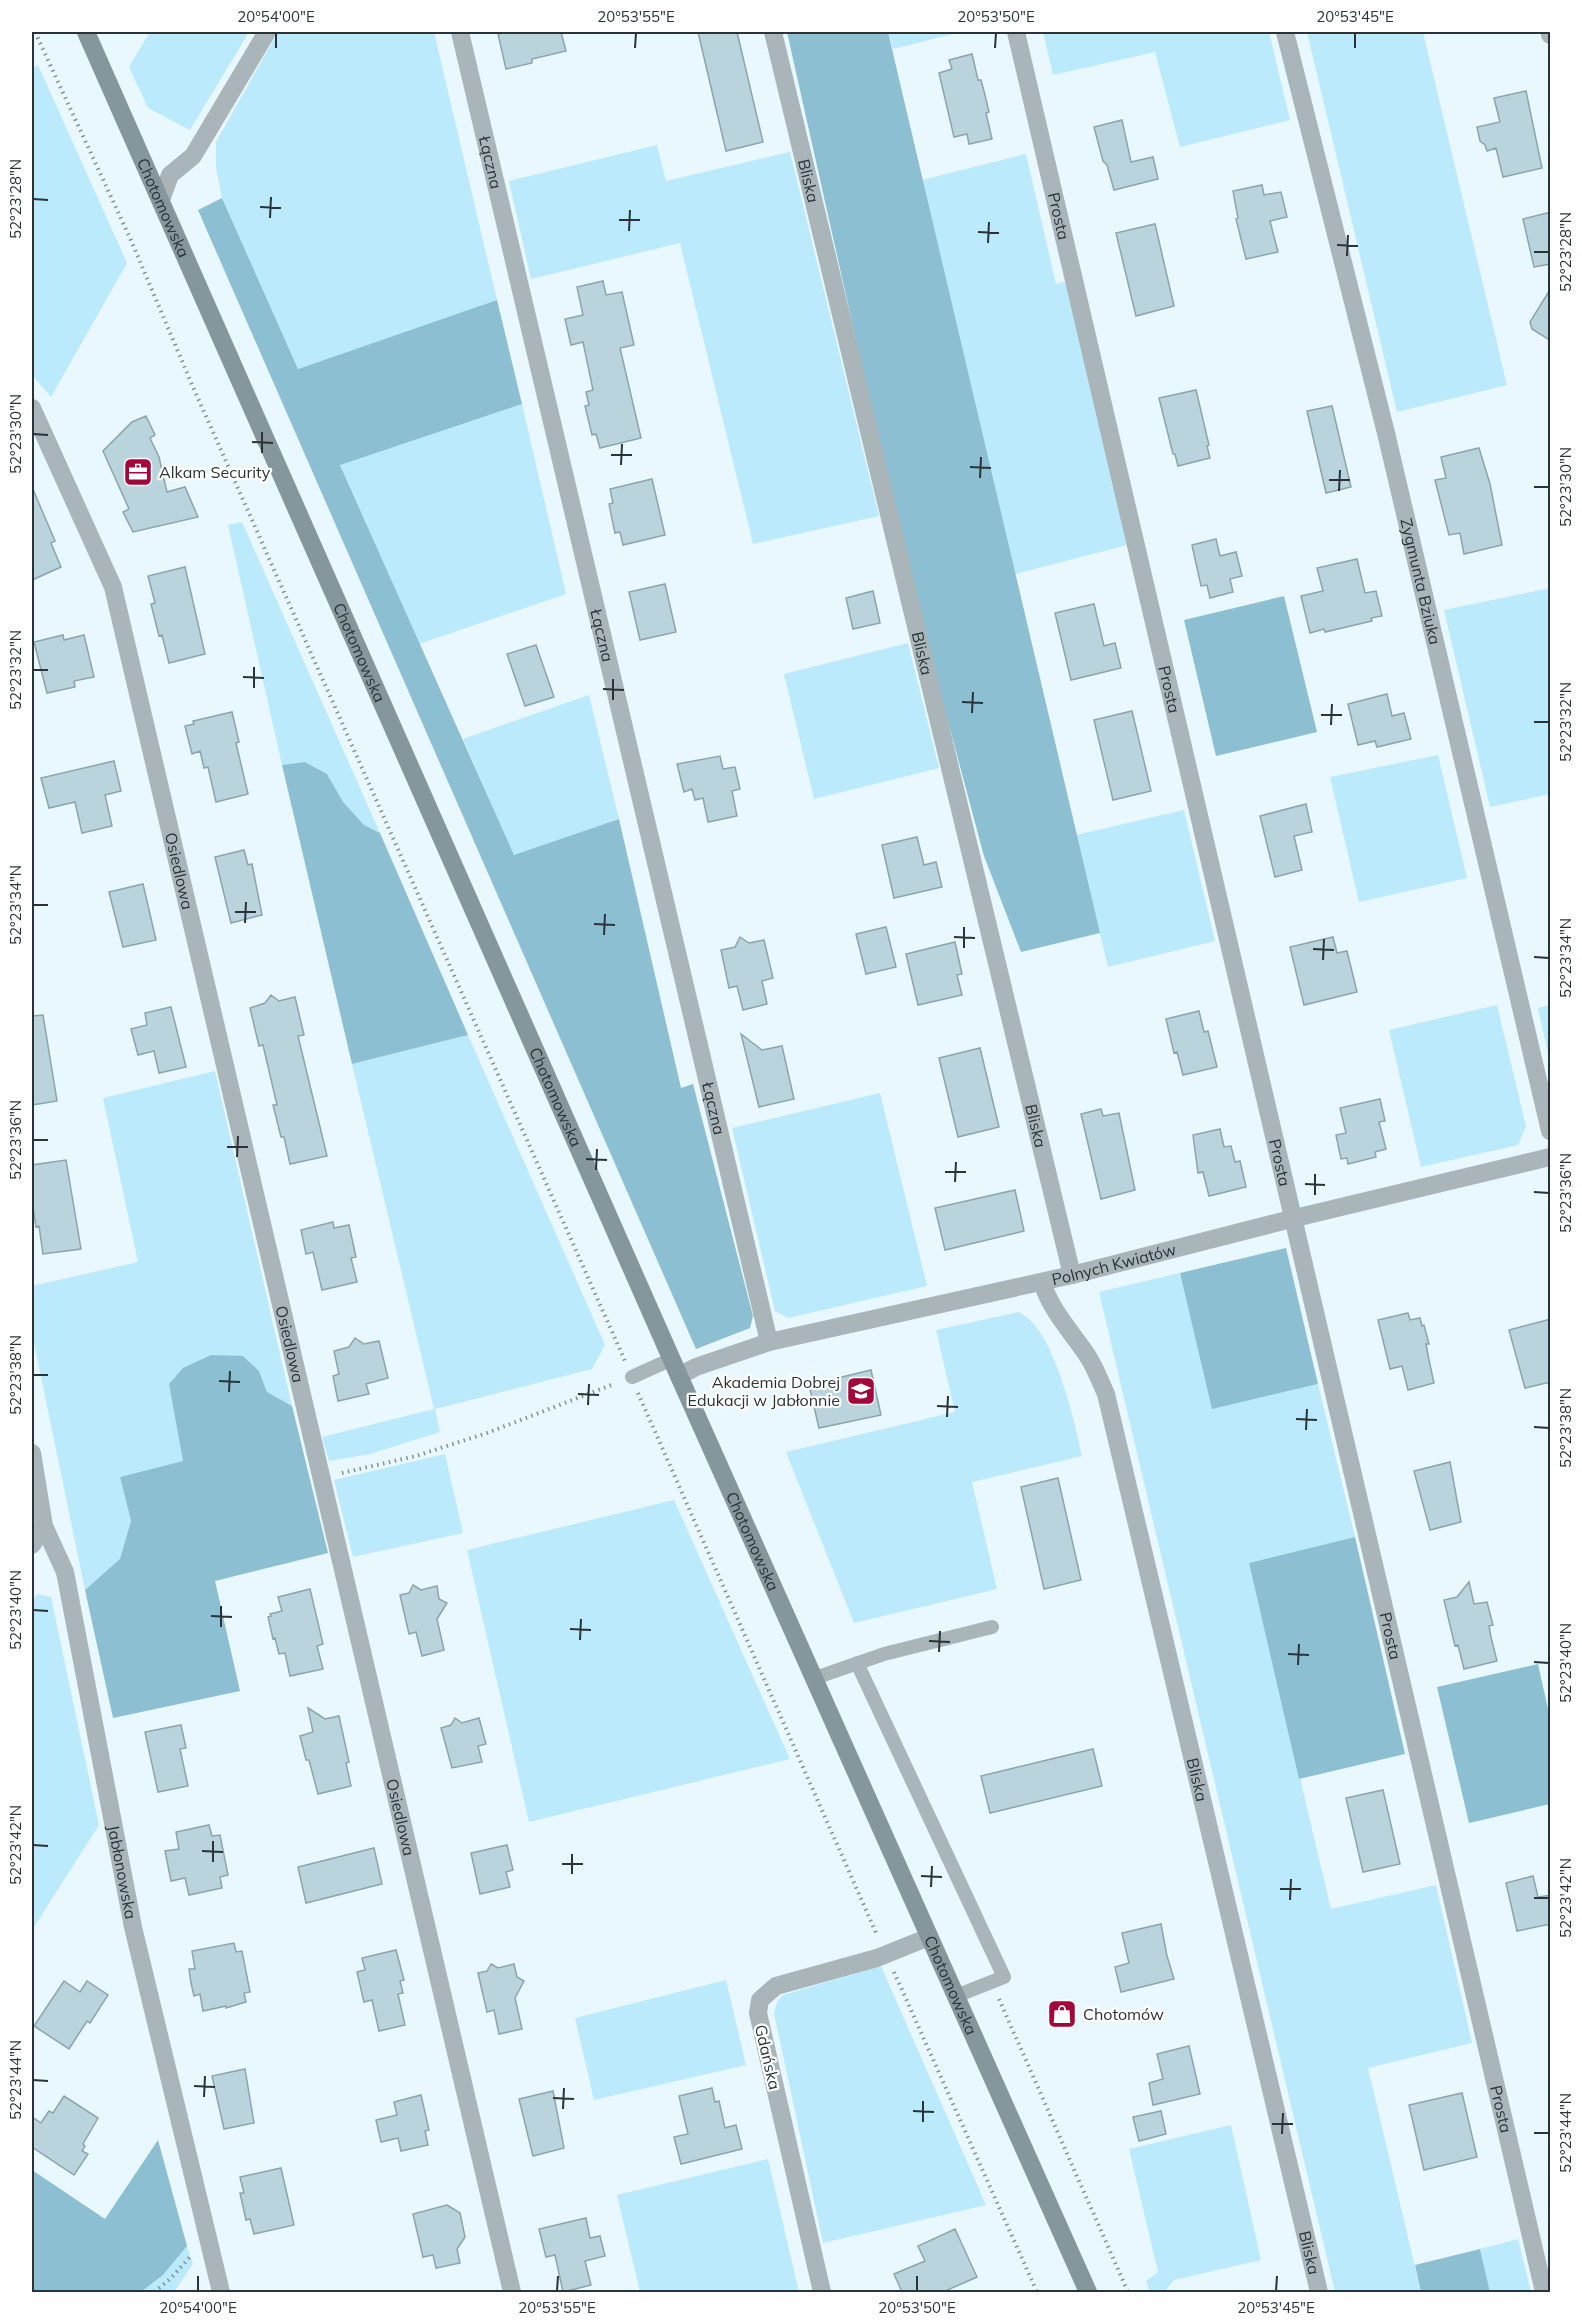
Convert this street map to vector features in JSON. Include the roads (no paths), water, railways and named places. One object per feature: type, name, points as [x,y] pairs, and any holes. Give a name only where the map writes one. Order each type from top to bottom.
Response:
[{"type":"street","name":"Chotomowska","points":[[86,32],[1088,2292]]},
{"type":"street","points":[[161,200],[170,175],[193,156],[267,32]]},
{"type":"street","name":"Łączna","points":[[460,32],[770,1342]]},
{"type":"street","name":"Bliska","points":[[773,32],[1072,1275]]},
{"type":"street","name":"Prosta","points":[[1016,32],[1544,2292]]},
{"type":"street","name":"Zygmunta Bziuka","points":[[1285,32],[1388,445],[1551,1131]]},
{"type":"street","name":"Osiedlowa","points":[[32,408],[113,587],[512,2292]]},
{"type":"street","name":"Polnych Kwiatów","points":[[676,1367],[696,1367],[770,1342],[1072,1275],[1294,1218],[1551,1157]]},
{"type":"street","name":"Bliska","points":[[1042,1282],[1047,1299],[1089,1357],[1106,1394],[1320,2292]]},
{"type":"street","name":"Jabłonowska","points":[[32,1453],[38,1528],[65,1572],[133,1927],[221,2292]]},
{"type":"street","points":[[32,1545],[38,1528]]},
{"type":"street","name":"Gdańska","points":[[822,2292],[758,2013],[760,2000],[776,1986],[886,1954],[929,1937]]},
{"type":"lane","points":[[632,1377],[676,1367]]},
{"type":"lane","points":[[815,1678],[884,1654],[992,1627]]},
{"type":"lane","points":[[857,1663],[1004,1977],[956,1996]]},
{"type":"place","name":"Alkam Security","points":[[138,472]]},
{"type":"place","name":"Akademia Dobrej Edukacji w Jabłonnie","points":[[861,1391]]},
{"type":"place","name":"Chotomów","points":[[1062,2014]]}]
